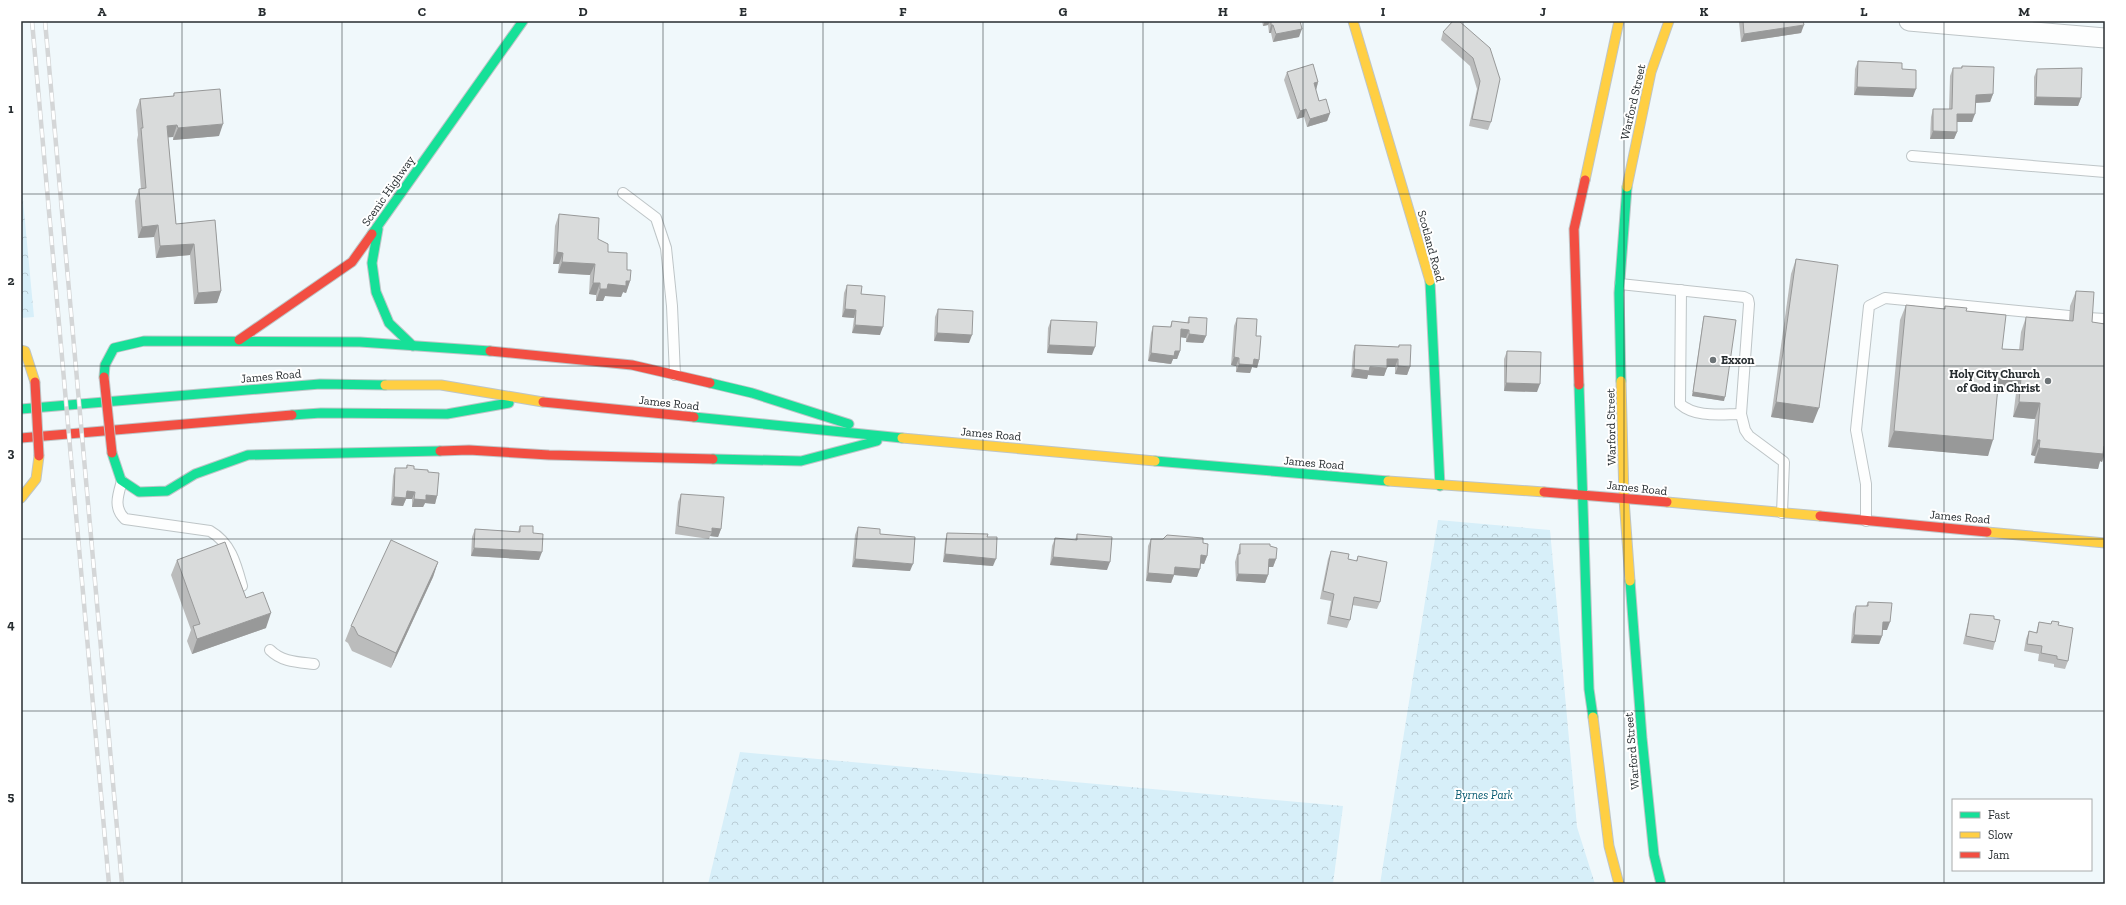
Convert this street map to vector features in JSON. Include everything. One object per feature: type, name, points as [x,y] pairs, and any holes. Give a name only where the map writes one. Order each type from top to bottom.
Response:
[{"type":"main road","name":"Scenic Highway","points":[[239,340],[352,262],[523,21]]},
{"type":"main road","name":"Scotland Road","points":[[1353,21],[1430,280],[1440,486]]},
{"type":"main road","points":[[1619,21],[1574,229],[1581,494],[1589,689],[1610,846],[1619,884]]},
{"type":"main road","name":"Warford Street","points":[[1661,884],[1654,855],[1642,738],[1624,499],[1620,284],[1625,198],[1651,72],[1669,21]]},
{"type":"main road","points":[[378,225],[372,263],[376,292],[389,323],[413,346]]},
{"type":"main road","points":[[239,340],[360,342],[542,354],[632,365],[752,393],[890,437],[801,461],[549,455],[468,450],[248,455],[195,474],[167,491],[139,492],[122,481],[112,453],[104,377],[105,365],[114,348],[144,341],[239,340]]},
{"type":"main road","points":[[21,350],[25,351],[35,382],[39,456],[36,480],[21,498]]},
{"type":"main road","name":"James Road","points":[[21,409],[320,384],[441,385],[522,400],[890,437],[1440,486],[1581,494],[2105,543]]},
{"type":"main road","name":"James Road","points":[[21,438],[321,413],[447,414],[522,400]]},
{"type":"street","points":[[1909,21],[2105,38]]},
{"type":"lane","points":[[1912,156],[2105,172]]},
{"type":"lane","points":[[623,193],[656,218],[666,248],[672,306],[675,375]]},
{"type":"lane","points":[[1620,284],[1744,297],[1748,299],[1749,304],[1741,414],[1745,430],[1749,436],[1784,462],[1782,513]]},
{"type":"lane","points":[[1681,290],[1680,404],[1688,411],[1703,414],[1741,414]]},
{"type":"lane","points":[[1866,521],[1866,484],[1856,430],[1869,306],[1885,298],[2069,316]]},
{"type":"lane","points":[[2088,318],[2105,319]]},
{"type":"lane","points":[[122,481],[116,500],[120,514],[126,519],[210,531],[221,537],[233,555],[242,586]]},
{"type":"lane","points":[[270,650],[278,658],[292,662],[314,664]]},
{"type":"green space","points":[[21,179],[34,317],[21,318]]},
{"type":"green space","name":"Byrnes Park","points":[[1438,520],[1550,530],[1577,827],[1595,884],[1380,884]]},
{"type":"green space","points":[[740,752],[1343,806],[1333,884],[708,884]]},
{"type":"building","points":[[1271,21],[1300,21],[1302,29],[1276,34],[1273,25],[1271,25]]},
{"type":"building","points":[[1453,21],[1459,21],[1490,48],[1500,79],[1491,122],[1472,119],[1480,81],[1473,58],[1443,32]]},
{"type":"building","points":[[1743,21],[1803,21],[1804,25],[1744,34]]},
{"type":"building","points":[[1858,61],[1902,63],[1902,69],[1916,70],[1916,89],[1857,87]]},
{"type":"building","points":[[1313,64],[1318,82],[1314,83],[1319,101],[1326,99],[1330,113],[1310,119],[1306,109],[1300,111],[1287,72]]},
{"type":"building","points":[[1962,66],[1994,67],[1993,94],[1976,95],[1975,114],[1957,114],[1957,132],[1933,131],[1933,109],[1952,109],[1953,68],[1962,68]]},
{"type":"building","points":[[2082,68],[2081,98],[2036,97],[2037,69]]},
{"type":"building","points":[[220,89],[223,124],[178,128],[177,125],[167,126],[176,224],[215,220],[221,291],[198,293],[194,244],[160,246],[158,225],[142,227],[139,189],[146,188],[140,99],[174,96],[174,93]]},
{"type":"building","points":[[559,214],[599,218],[598,239],[608,244],[608,252],[627,253],[627,270],[631,270],[630,281],[626,281],[626,286],[608,284],[607,289],[600,289],[600,283],[593,283],[595,264],[562,262],[563,253],[557,252]]},
{"type":"building","points":[[1796,259],[1838,265],[1819,408],[1776,402]]},
{"type":"building","points":[[847,285],[862,286],[861,294],[885,296],[883,327],[855,325],[856,310],[845,309]]},
{"type":"building","points":[[2076,291],[2094,292],[2092,322],[2105,324],[2105,446],[2103,454],[2039,448],[2040,440],[2037,440],[2040,403],[2019,402],[2021,378],[1999,376],[1993,440],[1894,431],[1906,305],[1945,309],[1945,306],[1967,308],[1966,311],[2006,315],[2002,349],[2023,350],[2026,317],[2073,321]]},
{"type":"building","points":[[938,309],[973,311],[972,335],[937,333]]},
{"type":"building","name":"Exxon","points":[[1704,316],[1736,320],[1725,397],[1693,392]]},
{"type":"building","points":[[1189,317],[1207,318],[1206,336],[1189,334],[1189,330],[1181,329],[1180,351],[1175,351],[1174,356],[1151,353],[1153,326],[1171,327],[1172,321],[1189,323]]},
{"type":"building","points":[[1237,318],[1257,319],[1256,336],[1261,336],[1259,360],[1254,359],[1253,365],[1239,364],[1239,358],[1234,357]]},
{"type":"building","points":[[1051,320],[1097,322],[1095,347],[1049,345]]},
{"type":"building","points":[[1355,345],[1399,347],[1399,345],[1411,345],[1410,367],[1398,366],[1398,359],[1387,359],[1387,368],[1370,367],[1369,371],[1354,369]]},
{"type":"building","points":[[1507,351],[1541,352],[1540,384],[1506,383]]},
{"type":"building","points":[[407,465],[414,466],[414,469],[428,470],[428,472],[439,473],[437,496],[426,495],[426,500],[414,499],[415,492],[407,491],[406,498],[394,497],[395,468],[407,468]]},
{"type":"building","points":[[681,494],[724,497],[721,529],[712,528],[712,532],[678,526]]},
{"type":"building","points":[[520,526],[533,526],[533,533],[543,534],[542,552],[474,548],[475,529],[520,532]]},
{"type":"building","points":[[858,527],[880,529],[880,534],[915,537],[913,564],[855,559]]},
{"type":"building","points":[[947,533],[988,534],[987,537],[997,537],[996,559],[945,554]]},
{"type":"building","points":[[1077,534],[1112,537],[1110,562],[1053,557],[1055,538],[1077,540]]},
{"type":"building","points":[[1167,535],[1203,538],[1203,543],[1208,544],[1207,556],[1201,555],[1200,569],[1175,567],[1174,575],[1148,573],[1151,539],[1163,539]]},
{"type":"building","points":[[391,540],[438,562],[396,653],[358,635],[354,627],[351,626]]},
{"type":"building","points":[[225,542],[246,598],[263,592],[271,613],[197,639],[193,626],[200,624],[177,560]]},
{"type":"building","points":[[1240,544],[1270,544],[1270,546],[1277,548],[1276,559],[1269,559],[1268,575],[1238,574],[1238,554],[1240,554]]},
{"type":"building","points":[[1331,551],[1349,554],[1348,559],[1357,561],[1358,556],[1387,562],[1380,602],[1354,597],[1350,620],[1330,616],[1334,594],[1323,591]]},
{"type":"building","points":[[1868,602],[1892,603],[1890,622],[1883,622],[1882,636],[1854,635],[1856,606],[1868,606]]},
{"type":"building","points":[[1970,614],[1994,616],[1994,619],[2000,620],[1995,642],[1966,636]]},
{"type":"building","points":[[2052,621],[2059,622],[2058,625],[2073,628],[2068,661],[2057,659],[2057,656],[2041,653],[2042,646],[2027,644],[2029,631],[2037,633],[2039,622],[2051,624]]},
{"type":"railway","points":[[32,21],[109,884]]},
{"type":"railway","points":[[45,21],[122,884]]},
{"type":"traffic: fast","points":[[372,234],[523,21]]},
{"type":"traffic: fast","points":[[1621,381],[1619,293],[1627,187]]},
{"type":"traffic: fast","points":[[378,229],[372,263],[376,292],[389,323],[413,346]]},
{"type":"traffic: fast","points":[[1430,281],[1440,486]]},
{"type":"traffic: fast","points":[[104,377],[105,365],[114,348],[144,341],[360,342],[490,351]]},
{"type":"traffic: fast","points":[[710,383],[752,393],[849,424]]},
{"type":"traffic: fast","points":[[21,409],[320,384],[385,385]]},
{"type":"traffic: fast","points":[[1579,385],[1589,689],[1593,717]]},
{"type":"traffic: fast","points":[[292,415],[321,413],[447,414],[509,403]]},
{"type":"traffic: fast","points":[[694,417],[902,438]]},
{"type":"traffic: fast","points":[[713,459],[801,461],[877,441]]},
{"type":"traffic: fast","points":[[112,453],[121,480],[139,492],[167,491],[195,474],[248,455],[440,451]]},
{"type":"traffic: fast","points":[[1155,461],[1388,481]]},
{"type":"traffic: fast","points":[[1630,581],[1642,738],[1654,855],[1661,884]]},
{"type":"traffic: slow","points":[[1353,21],[1430,281]]},
{"type":"traffic: slow","points":[[1585,180],[1619,21]]},
{"type":"traffic: slow","points":[[1627,187],[1651,72],[1669,21]]},
{"type":"traffic: slow","points":[[21,350],[25,351],[35,382]]},
{"type":"traffic: slow","points":[[1621,381],[1624,499],[1630,581]]},
{"type":"traffic: slow","points":[[385,385],[441,385],[543,402]]},
{"type":"traffic: slow","points":[[902,438],[1155,461]]},
{"type":"traffic: slow","points":[[21,498],[36,479],[39,456]]},
{"type":"traffic: slow","points":[[1388,481],[1544,492]]},
{"type":"traffic: slow","points":[[1667,502],[1820,516]]},
{"type":"traffic: slow","points":[[1987,532],[2105,543]]},
{"type":"traffic: slow","points":[[1593,717],[1609,846],[1619,884]]},
{"type":"traffic: jam","points":[[1579,385],[1574,229],[1585,180]]},
{"type":"traffic: jam","points":[[239,340],[352,262],[372,234]]},
{"type":"traffic: jam","points":[[490,351],[632,365],[710,383]]},
{"type":"traffic: jam","points":[[104,377],[112,453]]},
{"type":"traffic: jam","points":[[35,382],[39,456]]},
{"type":"traffic: jam","points":[[543,402],[694,417]]},
{"type":"traffic: jam","points":[[21,438],[292,415]]},
{"type":"traffic: jam","points":[[440,451],[469,450],[549,455],[713,459]]},
{"type":"traffic: jam","points":[[1544,492],[1667,502]]},
{"type":"traffic: jam","points":[[1820,516],[1987,532]]},
{"type":"place","name":"Exxon","points":[[1713,360]]},
{"type":"place","name":"Holy City Church of God in Christ","points":[[2048,381]]}]
